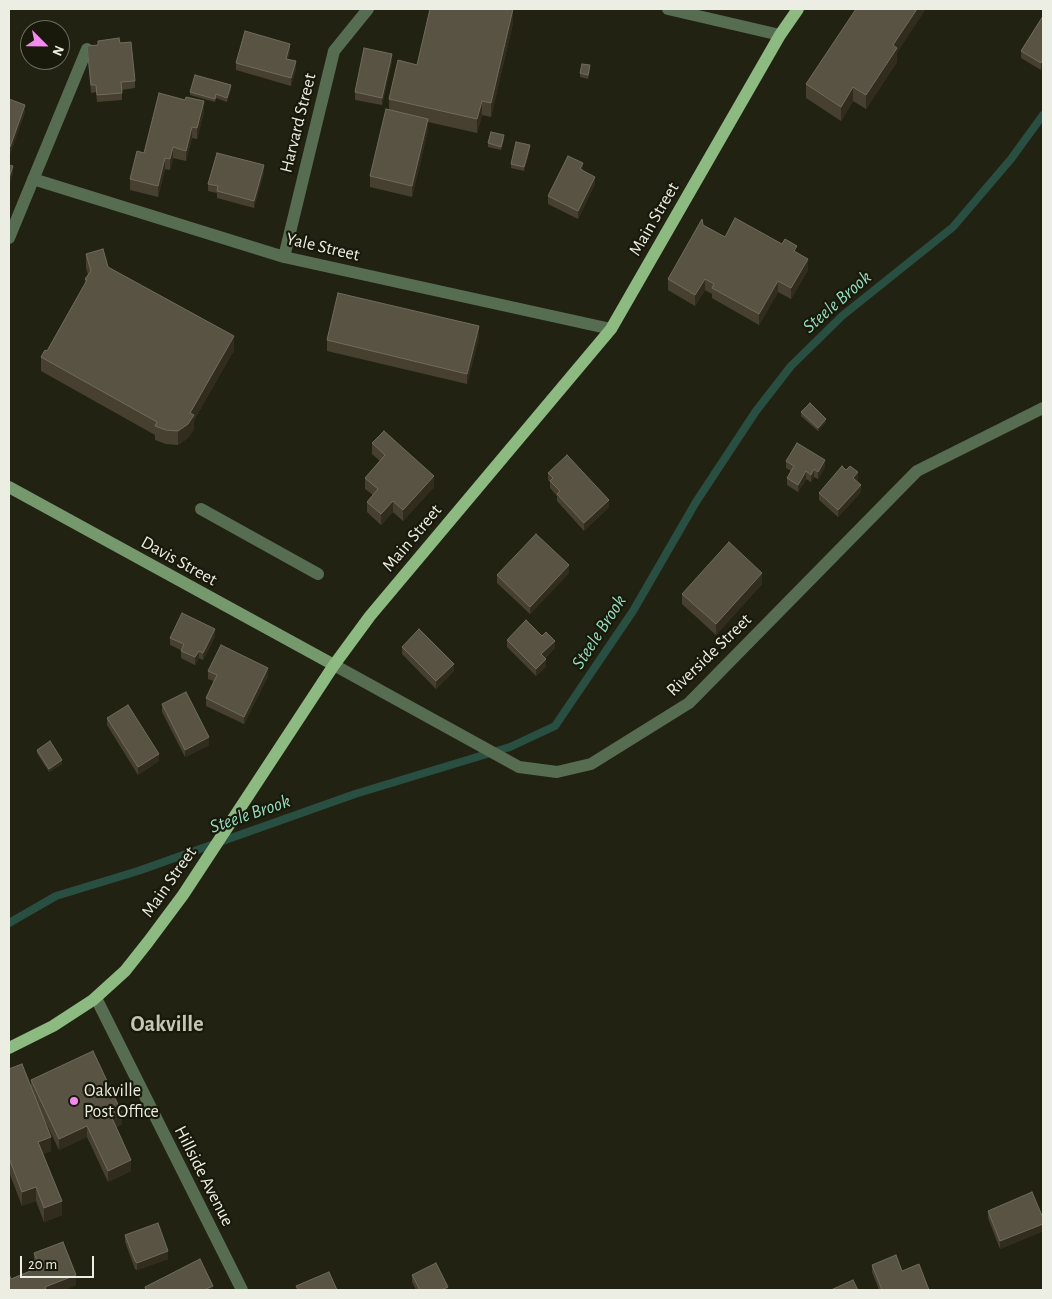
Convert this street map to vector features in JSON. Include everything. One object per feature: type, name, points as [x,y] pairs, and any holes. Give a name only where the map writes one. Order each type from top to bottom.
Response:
[{"type":"main road","name":"Main Street","points":[[9,1048],[68,1017],[96,998],[134,960],[183,894],[334,665],[406,571],[586,361],[611,329],[780,35],[798,9]]},
{"type":"main road","name":"Davis Street","points":[[9,487],[334,665]]},
{"type":"street","name":"Harvard Street","points":[[284,257],[334,51],[368,9]]},
{"type":"street","points":[[668,9],[780,35]]},
{"type":"street","points":[[9,238],[87,49]]},
{"type":"street","name":"Yale Street","points":[[33,179],[284,257],[611,329]]},
{"type":"street","name":"Riverside Street","points":[[334,665],[518,767],[557,772],[591,764],[689,703],[917,471],[1043,408]]},
{"type":"street","points":[[201,509],[318,574]]},
{"type":"street","name":"Hillside Avenue","points":[[96,998],[242,1290]]},
{"type":"building","points":[[430,9],[513,9],[491,103],[482,101],[477,119],[389,99],[398,60],[417,65]]},
{"type":"building","points":[[856,9],[917,9],[893,45],[897,48],[866,95],[853,87],[841,107],[806,84]]},
{"type":"building","points":[[1043,16],[1043,59],[1041,63],[1021,51]]},
{"type":"building","points":[[245,31],[290,44],[286,59],[296,61],[291,78],[236,63]]},
{"type":"building","points":[[119,38],[120,43],[131,42],[135,81],[121,82],[122,93],[97,95],[96,85],[91,85],[87,46],[98,45],[98,41]]},
{"type":"building","points":[[364,48],[392,54],[382,98],[355,92]]},
{"type":"building","points":[[582,64],[590,65],[588,75],[580,73]]},
{"type":"building","points":[[195,75],[231,85],[227,98],[216,94],[215,99],[190,92]]},
{"type":"building","points":[[159,93],[185,100],[186,97],[204,101],[197,128],[192,127],[186,151],[173,147],[170,159],[165,158],[158,186],[130,179],[137,151],[144,153]]},
{"type":"building","points":[[9,99],[25,105],[10,147],[9,146]]},
{"type":"building","points":[[386,109],[428,119],[412,186],[370,176]]},
{"type":"building","points":[[491,132],[504,135],[501,147],[488,143]]},
{"type":"building","points":[[516,142],[530,145],[524,167],[511,164]]},
{"type":"building","points":[[217,153],[264,165],[254,201],[217,191],[218,186],[208,184]]},
{"type":"building","points":[[568,156],[583,163],[580,169],[595,177],[578,211],[548,196]]},
{"type":"building","points":[[9,165],[13,166],[9,178]]},
{"type":"building","points":[[735,218],[782,244],[785,239],[797,246],[794,251],[808,259],[791,288],[778,281],[759,314],[712,288],[714,284],[705,279],[695,295],[668,279],[702,219],[703,225],[725,237]]},
{"type":"building","points":[[103,249],[108,267],[234,336],[190,413],[194,415],[188,424],[178,431],[166,430],[155,426],[157,422],[41,357],[45,350],[47,351],[91,271],[86,254]]},
{"type":"building","points":[[338,293],[479,326],[467,374],[327,340]]},
{"type":"building","points":[[810,403],[826,419],[818,428],[801,412]]},
{"type":"building","points":[[384,431],[434,476],[403,510],[393,501],[381,514],[367,502],[378,489],[365,478],[385,455],[372,443]]},
{"type":"building","points":[[797,443],[825,460],[818,472],[814,469],[811,475],[806,471],[798,485],[787,478],[794,466],[786,461]]},
{"type":"building","points":[[567,455],[609,500],[584,523],[557,494],[560,491],[550,481],[553,478],[548,473]]},
{"type":"building","points":[[842,466],[846,470],[850,466],[858,472],[853,478],[861,485],[838,510],[819,493]]},
{"type":"building","points":[[536,534],[569,565],[530,607],[497,575]]},
{"type":"building","points":[[729,542],[762,573],[716,624],[682,594]]},
{"type":"building","points":[[182,613],[215,629],[203,653],[199,651],[195,657],[181,651],[184,644],[170,638]]},
{"type":"building","points":[[526,620],[542,636],[546,632],[555,641],[541,654],[546,659],[536,669],[507,640]]},
{"type":"building","points":[[419,629],[454,664],[436,681],[402,647]]},
{"type":"building","points":[[221,645],[268,668],[244,717],[206,698],[217,675],[208,671]]},
{"type":"building","points":[[186,692],[209,737],[185,750],[162,704]]},
{"type":"building","points":[[128,705],[159,754],[138,767],[107,718]]},
{"type":"building","points":[[50,741],[62,760],[49,769],[37,750]]},
{"type":"building","points":[[93,1051],[122,1113],[112,1118],[131,1160],[108,1171],[87,1126],[59,1139],[31,1080]]},
{"type":"building","points":[[22,1064],[51,1137],[38,1142],[62,1201],[44,1208],[36,1187],[22,1192],[9,1158],[9,1069]]},
{"type":"building","points":[[1032,1192],[1043,1218],[1043,1224],[1000,1241],[988,1211]]},
{"type":"building","points":[[158,1223],[168,1251],[137,1263],[125,1235]]},
{"type":"building","points":[[63,1242],[76,1275],[45,1287],[46,1290],[9,1290],[9,1274],[11,1279],[40,1267],[34,1253]]},
{"type":"building","points":[[896,1255],[902,1271],[919,1264],[929,1290],[882,1290],[872,1265]]},
{"type":"building","points":[[200,1259],[213,1286],[204,1290],[146,1290],[145,1287]]},
{"type":"building","points":[[436,1263],[448,1287],[441,1290],[420,1290],[412,1275]]},
{"type":"building","points":[[329,1272],[337,1290],[298,1290],[296,1286]]},
{"type":"building","points":[[853,1280],[858,1290],[831,1290]]},
{"type":"waterway","name":"Steele Brook","points":[[9,923],[56,896],[138,871],[355,794],[510,747],[555,726],[633,611],[696,502],[756,411],[791,366],[842,316],[953,227],[1011,159],[1043,115]]},
{"type":"place","name":"Oakville Post Office","points":[[74,1101]]},
{"type":"district","name":"Oakville","points":[[167,1024]]}]
